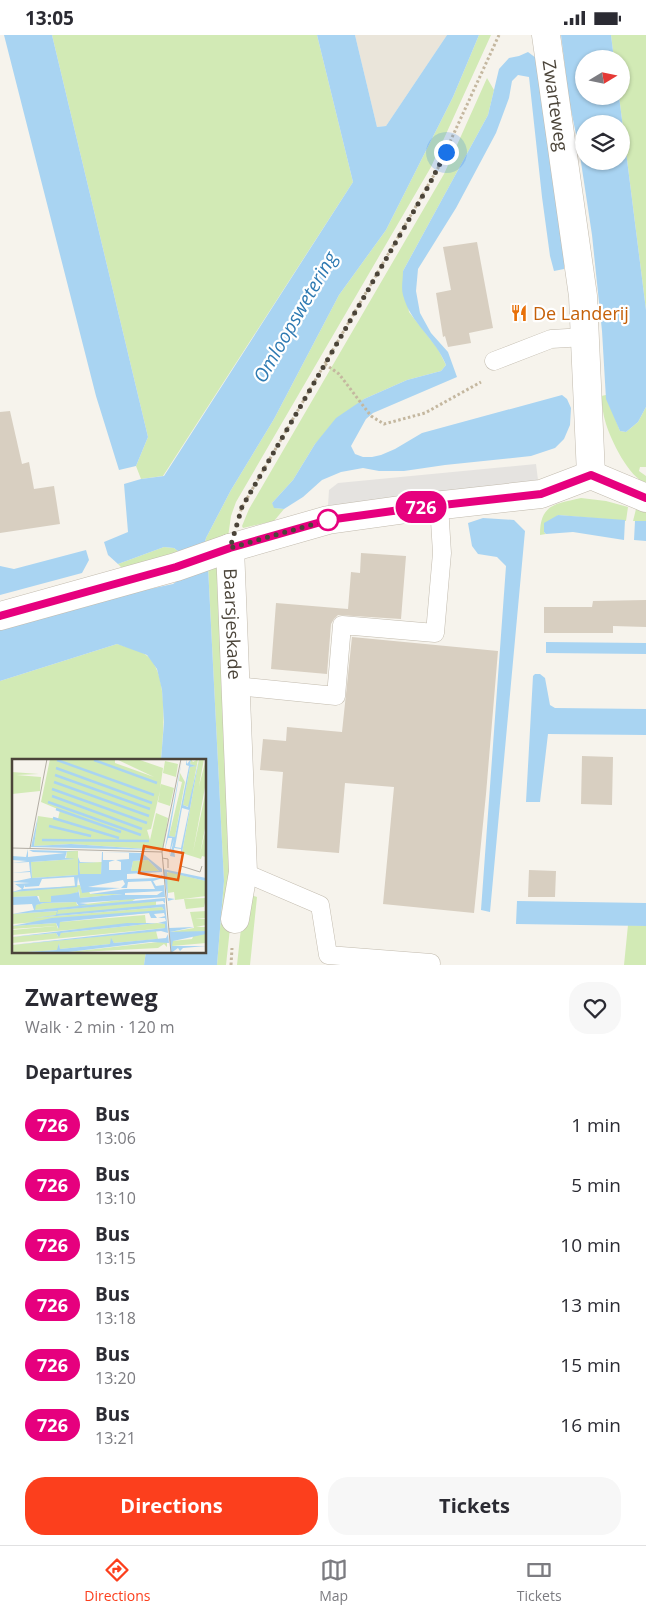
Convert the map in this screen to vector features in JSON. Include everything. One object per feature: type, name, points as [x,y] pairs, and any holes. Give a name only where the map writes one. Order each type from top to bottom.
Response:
[{"type":"street","name":"Zwarteweg","points":[[546,35],[583,296],[591,475]]},
{"type":"street","points":[[0,616],[176,567],[220,551],[328,520],[541,494],[591,475],[646,498]]},
{"type":"street","name":"Baarsjeskade","points":[[220,551],[236,686],[244,872],[236,919]]},
{"type":"lane","points":[[494,361],[551,339],[585,337]]},
{"type":"lane","points":[[236,686],[336,696],[342,625],[435,633],[442,553],[439,505]]},
{"type":"lane","points":[[244,872],[320,905],[327,960],[431,963]]},
{"type":"path","name":"Baarsjeskade","points":[[220,551],[242,507],[438,168],[498,35]]},
{"type":"path","points":[[325,364],[339,374],[373,418],[384,424],[425,413],[488,378],[494,361]]},
{"type":"shaded area","points":[[355,35],[447,35],[386,126],[377,127]]},
{"type":"shaded area","points":[[536,464],[538,480],[328,506],[329,490],[338,483]]},
{"type":"green space","points":[[52,35],[317,35],[353,182],[163,476],[141,479],[136,466],[148,437]]},
{"type":"green space","points":[[479,35],[491,35],[431,167],[236,502],[231,516],[228,537],[203,549],[206,538],[231,490],[274,419],[339,295],[386,230],[453,97]]},
{"type":"green space","points":[[611,35],[646,35],[646,310],[628,170],[630,170],[630,115],[621,115],[620,105],[630,105],[630,50],[613,50]]},
{"type":"green space","points":[[487,78],[494,90],[488,115],[403,271],[409,312],[438,349],[446,365],[441,371],[407,380],[364,399],[315,444],[293,480],[272,503],[275,508],[284,509],[274,521],[243,528],[242,526],[249,509],[444,174]]},
{"type":"green space","points":[[606,395],[620,431],[626,432],[638,422],[646,407],[646,467],[640,467],[639,471],[646,476],[646,483],[633,474],[612,439],[602,406],[601,396]]},
{"type":"green space","points":[[581,498],[606,501],[628,507],[626,521],[558,515],[544,532],[546,534],[540,535],[546,511],[557,504]]},
{"type":"green space","points":[[636,509],[646,511],[646,521],[633,521]]},
{"type":"green space","points":[[164,547],[174,548],[183,555],[126,572],[118,564]]},
{"type":"green space","points":[[220,562],[231,919],[226,965],[217,965],[224,881],[208,566]]},
{"type":"green space","points":[[117,644],[143,653],[154,663],[162,689],[163,735],[161,759],[12,759],[12,953],[146,953],[144,965],[0,965],[0,681]]},
{"type":"green space","points":[[251,895],[257,897],[250,965],[237,965],[244,900]]},
{"type":"green space","points":[[628,925],[646,926],[646,965],[624,965]]},
{"type":"water","points":[[4,35],[52,35],[148,437],[136,466],[119,470],[96,396]]},
{"type":"water","name":"Omloopswetering","points":[[317,35],[355,35],[377,127],[386,126],[447,35],[479,35],[453,97],[386,230],[339,295],[274,419],[231,490],[206,538],[203,549],[183,555],[174,548],[164,547],[118,564],[108,555],[104,542],[128,532],[124,484],[141,479],[164,476],[353,182]]},
{"type":"water","points":[[561,35],[611,35],[613,50],[575,50],[575,105],[620,105],[621,115],[575,115],[575,129],[569,100]]},
{"type":"water","points":[[528,52],[536,58],[564,254],[564,269],[554,271],[550,256],[529,77],[518,75],[512,81],[509,98],[496,133],[456,208],[418,269],[416,291],[420,313],[431,333],[448,352],[457,377],[373,413],[366,419],[351,446],[355,454],[363,457],[381,455],[422,433],[562,395],[567,399],[571,408],[570,425],[564,439],[555,448],[531,456],[404,471],[379,471],[363,468],[341,472],[322,480],[303,497],[284,509],[274,508],[272,503],[293,480],[315,444],[336,418],[364,399],[407,380],[441,371],[446,365],[436,347],[417,323],[406,305],[402,292],[403,271],[488,115],[499,69],[509,58]]},
{"type":"water","points":[[582,170],[628,170],[646,310],[646,407],[638,422],[626,432],[620,431],[606,399],[602,331],[592,235]]},
{"type":"water","points":[[558,515],[625,520],[624,540],[573,532],[546,534],[544,532],[544,523]]},
{"type":"water","points":[[483,518],[514,520],[525,531],[490,912],[481,910],[506,566],[497,557],[478,554],[472,546],[468,523]]},
{"type":"water","points":[[635,521],[646,521],[646,541],[634,540]]},
{"type":"water","points":[[86,550],[89,560],[82,573],[0,595],[0,566],[14,569]]},
{"type":"water","points":[[208,566],[224,881],[217,965],[144,965],[146,953],[206,953],[206,759],[161,759],[164,722],[162,690],[157,669],[147,655],[117,644],[0,681],[0,629],[126,594],[173,584],[191,571]]},
{"type":"water","points":[[546,642],[646,643],[646,654],[546,653]]},
{"type":"water","points":[[540,674],[545,678],[550,705],[555,708],[646,709],[646,735],[548,734],[540,802],[526,802],[533,676]]},
{"type":"water","points":[[517,901],[646,903],[646,926],[516,924]]},
{"type":"building","points":[[477,242],[493,328],[469,333],[471,343],[448,347],[445,336],[443,337],[436,293],[451,290],[443,247]]},
{"type":"building","points":[[10,411],[22,464],[29,462],[34,489],[54,486],[60,524],[0,533],[0,412]]},
{"type":"building","points":[[361,553],[406,556],[401,619],[338,615],[331,624],[327,674],[271,669],[276,603],[348,609],[351,572],[360,573]]},
{"type":"building","points":[[646,600],[646,627],[613,626],[613,633],[544,633],[544,607],[592,607],[593,601]]},
{"type":"building","points":[[352,637],[498,651],[474,913],[383,904],[394,787],[345,783],[339,853],[277,848],[283,772],[260,770],[263,739],[286,741],[287,727],[342,732]]},
{"type":"building","points":[[582,756],[613,757],[612,805],[581,804]]},
{"type":"building","points":[[529,870],[556,871],[555,897],[528,897]]},
{"type":"bus line","name":"726","points":[[0,616],[176,567],[230,548],[328,520],[541,494],[591,475],[646,498]]},
{"type":"place","name":"De Landerij","points":[[519,313]]},
{"type":"route","points":[[328,520],[230,548],[242,507],[429,185],[446,152]]}]
